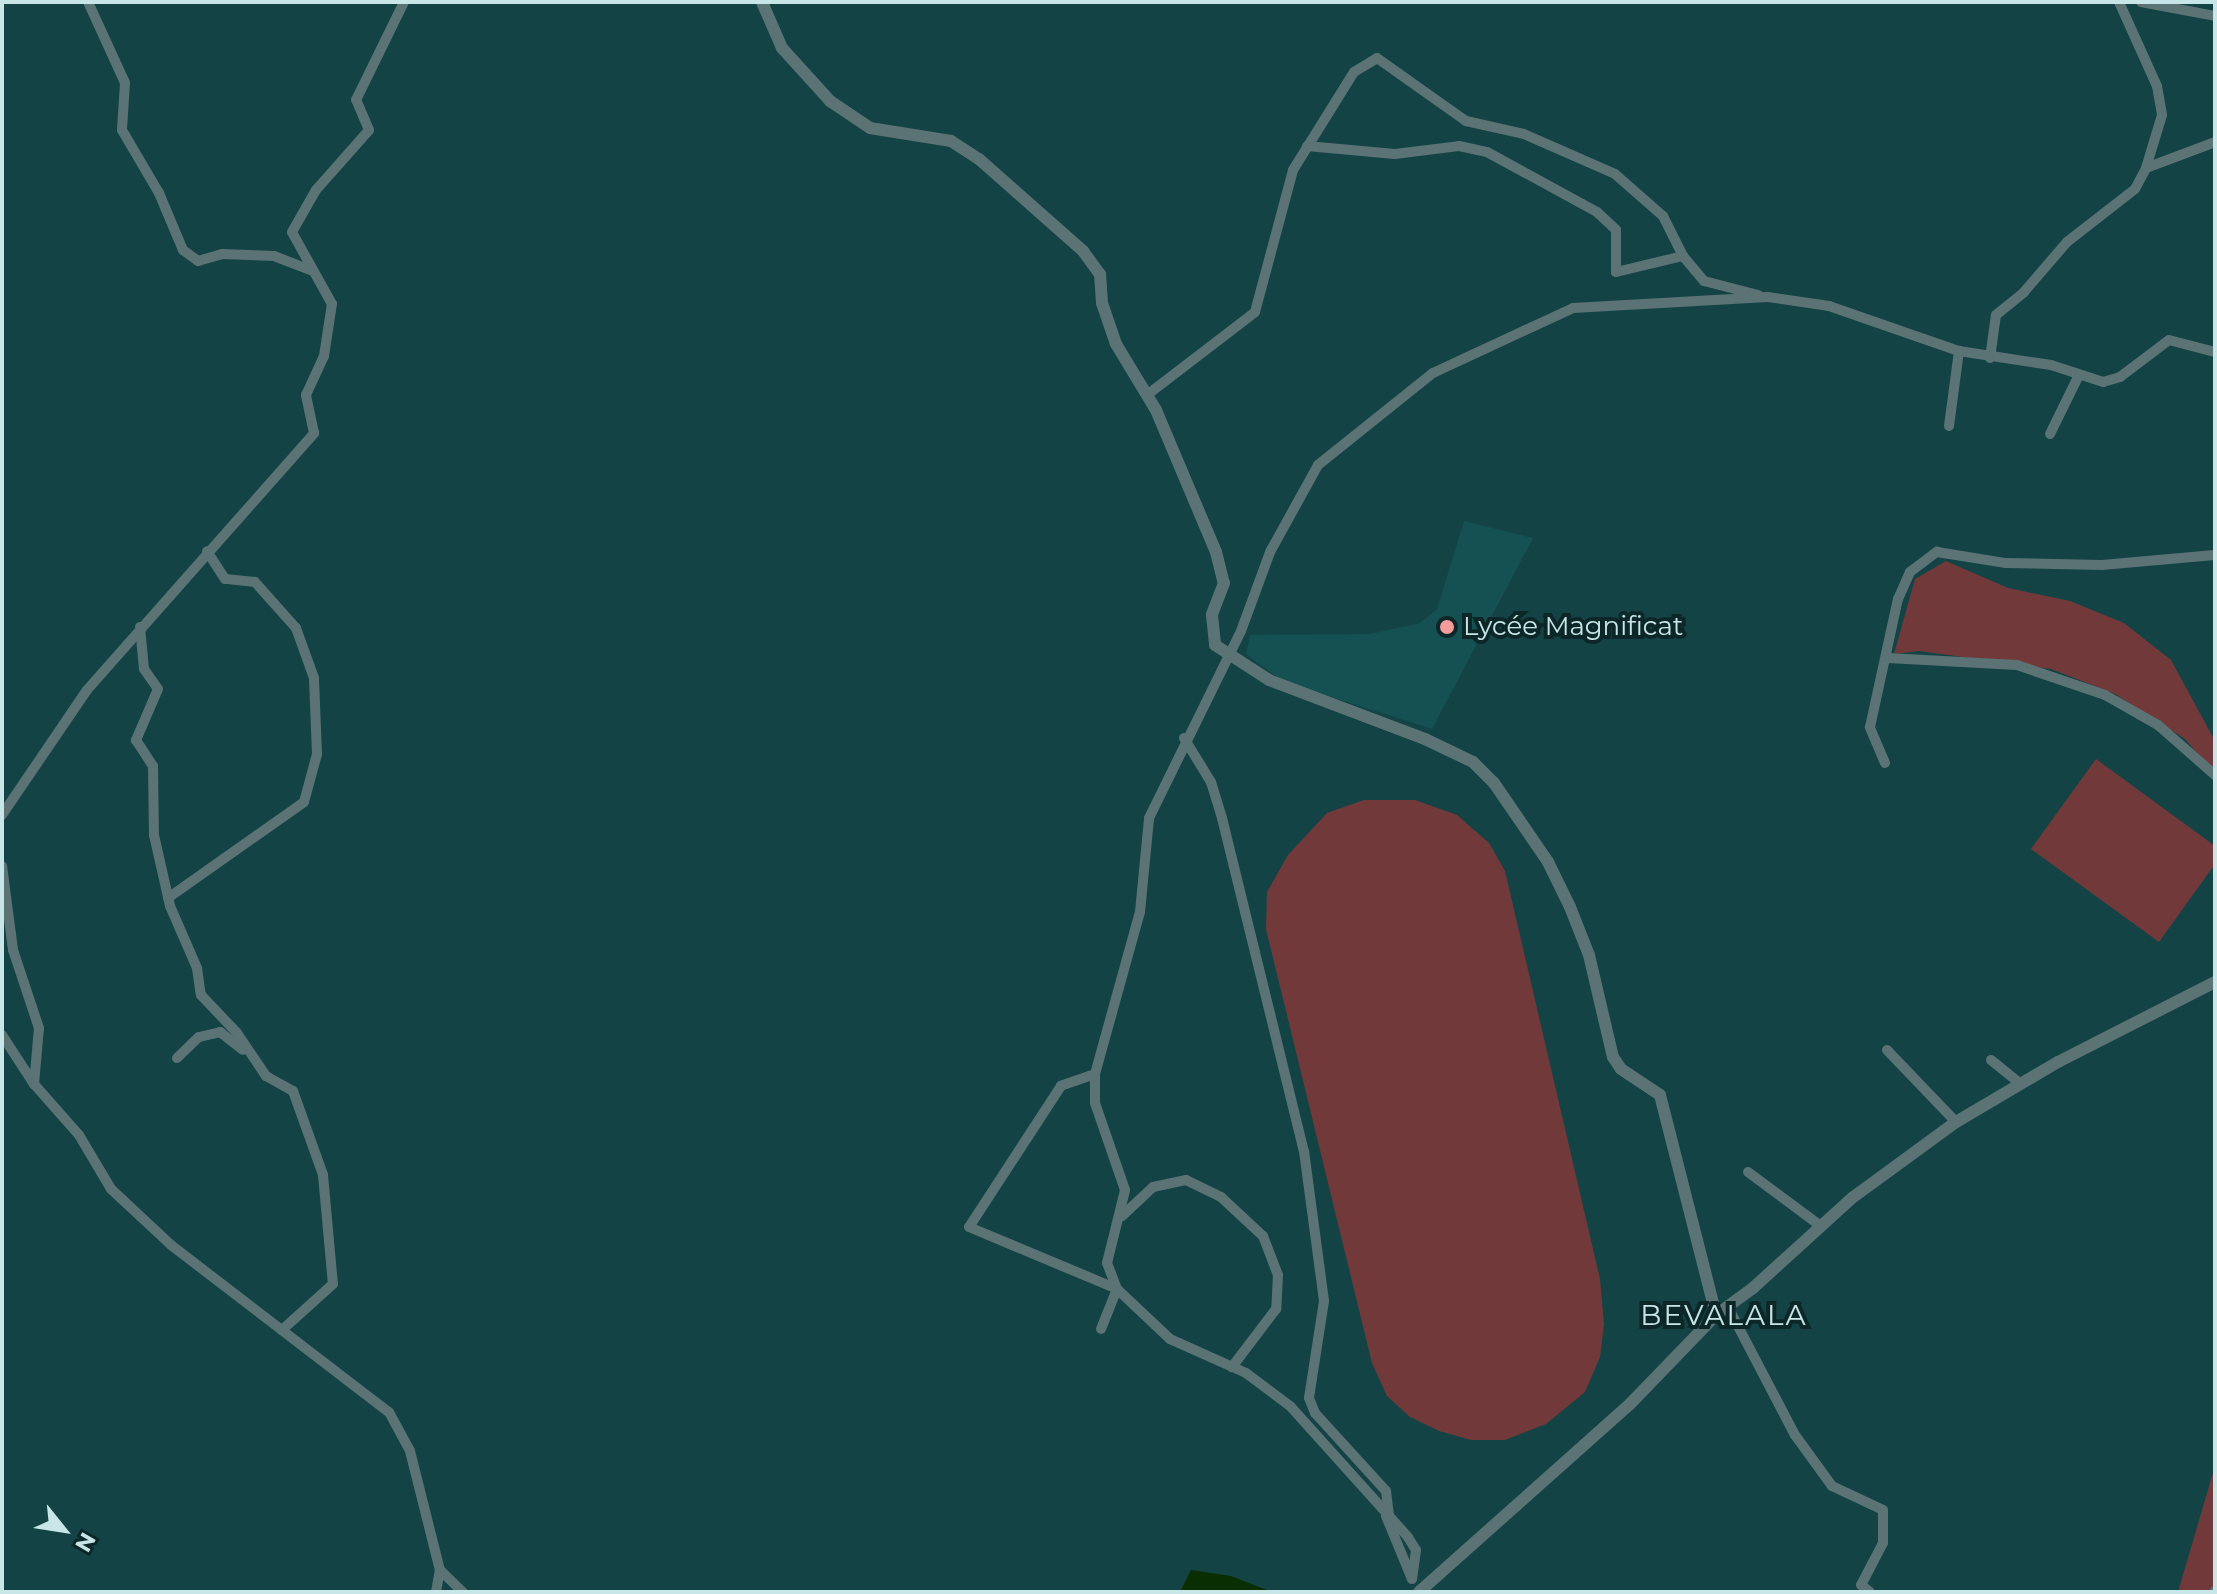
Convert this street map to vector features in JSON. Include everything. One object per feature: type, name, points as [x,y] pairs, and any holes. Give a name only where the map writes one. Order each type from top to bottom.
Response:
[{"type":"street","points":[[88,2],[125,83],[122,130],[159,193],[183,250],[198,261],[222,254],[274,256],[313,271]]},
{"type":"street","points":[[2,815],[87,690],[314,433],[306,395],[324,356],[332,304],[292,232],[316,190],[369,130],[356,100],[404,2]]},
{"type":"street","points":[[762,2],[782,48],[830,101],[870,128],[951,141],[979,159],[1083,251],[1100,274],[1102,303],[1116,344],[1147,395],[1216,552],[1224,583],[1212,615],[1215,645],[1227,656],[1310,697],[1425,739],[1473,762],[1494,783],[1548,862],[1570,907],[1589,955],[1613,1057],[1621,1069],[1660,1095],[1716,1315]]},
{"type":"street","points":[[768,17],[772,2]]},
{"type":"street","points":[[1990,358],[1996,315],[2003,305],[2024,292],[2067,242],[2135,189],[2146,168],[2162,115],[2157,86],[2119,2]]},
{"type":"street","points":[[2141,2],[2215,16]]},
{"type":"street","points":[[1147,395],[1255,312],[1293,170],[1354,72],[1377,58],[1466,121],[1524,134],[1615,174],[1663,216],[1683,256],[1704,281],[1768,297],[1829,306],[1959,351],[2051,365],[2078,377],[2103,382],[2120,377],[2169,340],[2215,352]]},
{"type":"street","points":[[2146,168],[2215,142]]},
{"type":"street","points":[[1307,146],[1395,154],[1459,146],[1487,152],[1597,212],[1616,230],[1616,272],[1683,256]]},
{"type":"street","points":[[1101,1329],[1117,1289],[1107,1263],[1122,1216],[1125,1190],[1095,1103],[1095,1074],[1140,912],[1149,818],[1184,738],[1227,656],[1270,552],[1318,465],[1433,373],[1573,308],[1768,297]]},
{"type":"street","points":[[1949,426],[1959,351]]},
{"type":"street","points":[[2050,434],[2078,377]]},
{"type":"street","points":[[168,898],[304,802],[317,754],[314,678],[296,628],[255,582],[225,579],[207,551]]},
{"type":"street","points":[[1885,763],[1870,727],[1888,658],[1898,599],[1910,572],[1937,552],[2006,563],[2102,565],[2215,555]]},
{"type":"street","points":[[140,627],[144,669],[158,689],[136,740],[153,766],[154,835],[168,898],[197,968],[201,995],[237,1033],[247,1054]]},
{"type":"street","points":[[1888,658],[2017,665],[2105,695],[2158,725],[2215,775]]},
{"type":"street","points":[[1184,738],[1211,782],[1222,818],[1304,1151],[1324,1301],[1309,1398],[1315,1413],[1386,1491],[1386,1514]]},
{"type":"street","points":[[2,866],[13,950],[39,1028],[34,1084]]},
{"type":"street","points":[[1095,1074],[1061,1086],[969,1227],[1117,1289],[1170,1339],[1269,1387],[1290,1406],[1386,1514],[1418,1592],[1630,1404],[1716,1315],[1818,1224],[1956,1122],[2021,1084],[2215,982]]},
{"type":"street","points":[[177,1058],[199,1037],[220,1032],[247,1054],[266,1076],[293,1091],[323,1175],[333,1284],[282,1330]]},
{"type":"street","points":[[2,1035],[34,1084],[79,1135],[111,1189],[171,1245],[389,1412],[403,1433],[440,1570],[436,1592]]},
{"type":"street","points":[[1887,1050],[1956,1122]]},
{"type":"street","points":[[1991,1060],[2021,1084]]},
{"type":"street","points":[[1748,1172],[1818,1224]]},
{"type":"street","points":[[1122,1216],[1153,1187],[1186,1180],[1221,1197],[1263,1236],[1278,1275],[1276,1309],[1232,1367]]},
{"type":"street","points":[[1728,1307],[1795,1435],[1832,1486],[1883,1510],[1883,1543],[1861,1585],[1870,1592]]},
{"type":"street","points":[[440,1570],[463,1592]]},
{"type":"shaded area","name":"Lycée Magnificat","points":[[1464,521],[1533,538],[1432,729],[1284,682],[1246,654],[1250,635],[1370,634],[1420,623],[1437,609]]},
{"type":"shaded area","points":[[1946,561],[2008,588],[2070,601],[2124,623],[2171,660],[2215,741],[2215,774],[2185,739],[2115,694],[2051,669],[1919,651],[1894,654],[1915,579]]},
{"type":"shaded area","points":[[2096,759],[2215,846],[2215,864],[2159,942],[2031,849]]},
{"type":"shaded area","points":[[1364,800],[1415,800],[1457,815],[1489,843],[1505,871],[1600,1279],[1604,1324],[1600,1357],[1585,1392],[1546,1424],[1505,1440],[1471,1440],[1439,1431],[1410,1417],[1387,1396],[1372,1363],[1266,929],[1267,892],[1288,855],[1327,813]]},
{"type":"shaded area","points":[[2215,1466],[2215,1592],[2178,1592],[2207,1493]]},
{"type":"shaded area","points":[[1191,1570],[1231,1576],[1272,1592],[1180,1592]]},
{"type":"place","name":"Lycée Magnificat","points":[[1447,627]]},
{"type":"district","name":"BEVALALA","points":[[1724,1315]]}]
